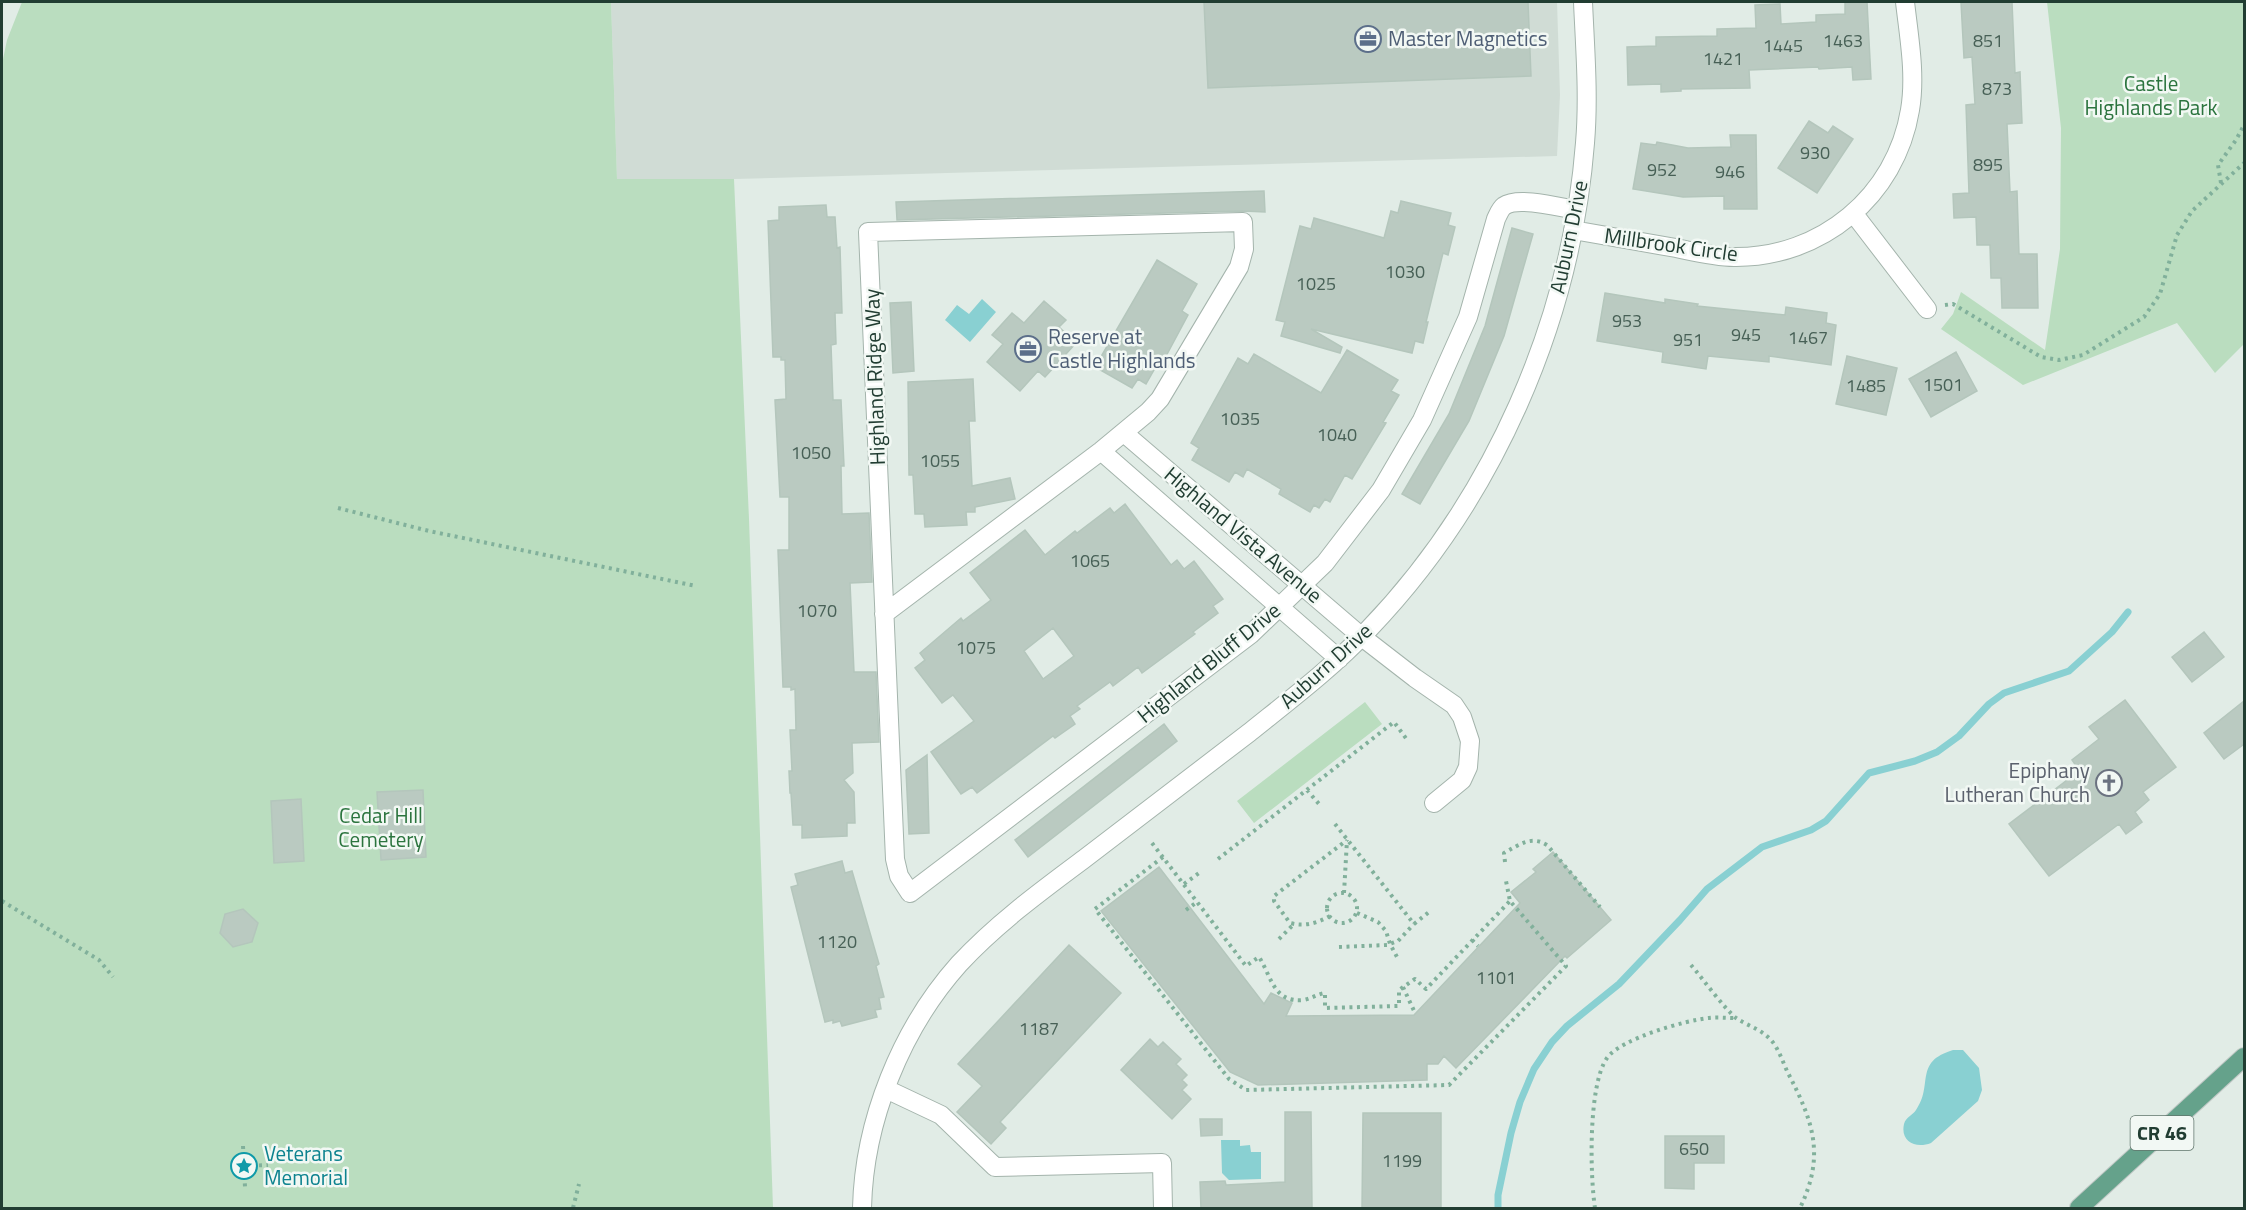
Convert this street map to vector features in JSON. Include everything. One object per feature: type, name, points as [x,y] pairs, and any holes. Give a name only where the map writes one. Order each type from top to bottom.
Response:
[{"type":"main road","name":"CR 46","points":[[2079,1209],[2244,1057]]},
{"type":"street","name":"Auburn Drive","points":[[862,1209],[866,1165],[886,1089],[897,1061],[925,1008],[949,977],[974,950],[1043,890],[1215,759],[1339,659],[1362,637],[1444,537],[1479,483],[1532,375],[1545,336],[1573,230],[1586,139],[1587,99],[1583,2]]},
{"type":"street","name":"Millbrook Circle","points":[[1573,230],[1733,257],[1785,250],[1809,242],[1833,230],[1854,214],[1871,196],[1898,152],[1906,130],[1912,84],[1905,2]]},
{"type":"street","name":"Highland Bluff Drive","points":[[910,893],[1251,634],[1325,563],[1381,490],[1422,420],[1468,317],[1496,219],[1502,207],[1512,202],[1526,202],[1576,210]]},
{"type":"street","points":[[1854,214],[1927,309]]},
{"type":"street","name":"Highland Ridge Way","points":[[910,893],[899,876],[896,859],[868,232],[1243,222],[1244,249],[1239,267],[1160,399],[1124,433]]},
{"type":"street","points":[[884,614],[1124,433]]},
{"type":"street","name":"Highland Vista Avenue","points":[[1124,433],[1362,637],[1454,705],[1462,717],[1470,741],[1468,767],[1461,780],[1434,803]]},
{"type":"street","name":"Highland Vista Avenue","points":[[1101,451],[1339,659]]},
{"type":"street","points":[[886,1089],[941,1115],[995,1167],[1162,1163],[1163,1209]]},
{"type":"path","points":[[2221,183],[2218,165],[2244,125]]},
{"type":"path","points":[[1927,309],[1953,304],[2041,357],[2059,360],[2083,355],[2144,317],[2160,294],[2177,235],[2192,211],[2244,163]]},
{"type":"path","points":[[338,508],[429,531],[696,586]]},
{"type":"path","points":[[1218,859],[1394,722],[1408,741]]},
{"type":"path","points":[[1307,790],[1319,804]]},
{"type":"path","points":[[1335,824],[1414,924]]},
{"type":"path","points":[[1344,893],[1347,840]]},
{"type":"path","points":[[1329,916],[1314,924],[1290,923],[1274,901],[1274,896],[1347,840]]},
{"type":"path","points":[[1505,862],[1504,853],[1520,842],[1543,842],[1600,907]]},
{"type":"path","points":[[1152,843],[1246,966],[1259,957],[1266,967],[1271,984],[1284,997],[1302,1000],[1325,993],[1325,1008],[1399,1006],[1399,990],[1415,979],[1426,989],[1510,901]]},
{"type":"path","points":[[1163,857],[1095,909],[1228,1079],[1246,1090],[1449,1085],[1566,966],[1510,901],[1506,881]]},
{"type":"path","points":[[1184,884],[1199,873]]},
{"type":"path","points":[[1344,893],[1354,898],[1358,908],[1351,920],[1342,923],[1329,916],[1328,902],[1335,894],[1344,893]]},
{"type":"path","points":[[2,901],[99,960],[113,978]]},
{"type":"path","points":[[1186,910],[1197,902]]},
{"type":"path","points":[[1339,947],[1390,944],[1398,941],[1429,912]]},
{"type":"path","points":[[1357,913],[1378,922],[1386,930],[1397,957]]},
{"type":"path","points":[[1279,939],[1293,924]]},
{"type":"path","points":[[1472,940],[1478,946]]},
{"type":"path","points":[[1691,965],[1737,1018],[1754,1026],[1772,1041],[1799,1093],[1811,1128],[1815,1156],[1811,1185],[1800,1209]]},
{"type":"path","points":[[1403,987],[1415,1013]]},
{"type":"path","points":[[1595,1209],[1593,1114],[1599,1073],[1608,1057],[1640,1037],[1671,1026],[1708,1018],[1737,1018]]},
{"type":"path","points":[[243,1146],[244,1187]]},
{"type":"path","points":[[243,1166],[268,1165]]},
{"type":"path","points":[[573,1209],[579,1184]]},
{"type":"shaded area","points":[[611,2],[1557,2],[1560,95],[1557,156],[734,179],[617,180]]},
{"type":"green space","name":"Cedar Hill Cemetery","points":[[22,2],[611,2],[617,179],[734,179],[749,519],[773,1208],[2,1208],[2,64],[7,40]]},
{"type":"green space","name":"Castle Highlands Park","points":[[2047,2],[2244,2],[2244,344],[2215,373],[2177,323],[2023,385],[1941,329],[1953,314],[1961,292],[2045,350],[2060,249],[2061,128]]},
{"type":"green space","points":[[1365,702],[1382,724],[1254,823],[1237,801]]},
{"type":"water","points":[[982,299],[996,312],[970,342],[945,320],[957,305],[969,314]]},
{"type":"water","points":[[1953,1050],[1963,1050],[1979,1068],[1982,1090],[1978,1101],[1931,1143],[1920,1145],[1910,1142],[1904,1135],[1904,1124],[1921,1101],[1928,1068],[1941,1055]]},
{"type":"water","points":[[1221,1140],[1240,1140],[1240,1146],[1250,1145],[1251,1152],[1261,1152],[1261,1179],[1229,1180],[1222,1173]]},
{"type":"building","name":"Master Magnetics","points":[[1204,2],[1528,2],[1531,76],[1208,88]]},
{"type":"building","points":[[1845,2],[1867,2],[1871,79],[1853,80],[1852,67],[1819,69],[1818,67],[1749,70],[1750,88],[1681,89],[1681,91],[1661,92],[1661,84],[1628,85],[1627,47],[1656,46],[1656,37],[1717,36],[1717,29],[1756,28],[1755,5],[1780,4],[1781,24],[1816,22],[1816,15],[1845,14]]},
{"type":"building","points":[[1961,2],[2012,2],[2015,73],[2020,72],[2022,123],[2007,124],[2010,192],[2017,191],[2019,254],[2037,254],[2038,308],[2002,308],[2001,278],[1991,278],[1990,245],[1977,245],[1976,217],[1954,218],[1953,194],[1969,193],[1966,105],[1975,104],[1972,57],[1964,58]]},
{"type":"building","points":[[1809,121],[1828,133],[1833,126],[1853,139],[1817,193],[1778,168]]},
{"type":"building","points":[[1730,135],[1756,135],[1757,209],[1724,209],[1724,196],[1683,197],[1633,189],[1641,143],[1656,145],[1657,142],[1688,148],[1731,147]]},
{"type":"building","points":[[1264,191],[1265,212],[897,220],[896,202]]},
{"type":"building","points":[[1401,201],[1451,213],[1448,225],[1455,227],[1448,255],[1443,253],[1423,343],[1415,341],[1412,353],[1311,329],[1342,347],[1340,353],[1281,336],[1285,322],[1276,320],[1300,226],[1311,229],[1314,218],[1384,238],[1391,211],[1398,213]]},
{"type":"building","points":[[826,205],[827,217],[835,217],[837,248],[840,247],[842,313],[835,313],[836,344],[831,345],[833,400],[841,400],[844,466],[841,466],[842,514],[869,513],[872,582],[850,583],[854,672],[876,672],[879,742],[852,743],[853,773],[844,780],[854,792],[855,823],[847,823],[847,836],[802,838],[802,825],[793,825],[790,793],[789,771],[792,771],[790,730],[796,730],[795,689],[783,687],[778,550],[789,550],[789,497],[780,497],[775,400],[786,399],[785,360],[781,360],[781,357],[773,357],[768,221],[779,220],[779,207]]},
{"type":"building","points":[[1512,228],[1533,234],[1504,336],[1469,421],[1420,504],[1402,494],[1449,414],[1485,326]]},
{"type":"building","points":[[1157,260],[1197,284],[1182,311],[1188,315],[1165,358],[1162,356],[1146,384],[1138,379],[1132,388],[1095,367]]},
{"type":"building","points":[[1605,293],[1665,303],[1665,299],[1698,304],[1697,306],[1785,315],[1786,307],[1827,313],[1826,323],[1836,325],[1831,365],[1769,356],[1769,362],[1708,356],[1706,369],[1662,362],[1663,352],[1597,341]]},
{"type":"building","name":"Reserve at Castle Highlands","points":[[1044,301],[1066,320],[1059,327],[1076,343],[1045,377],[1038,371],[1020,391],[987,362],[1003,344],[992,335],[1012,313],[1024,323]]},
{"type":"building","points":[[911,302],[914,371],[893,373],[890,303]]},
{"type":"building","points":[[1347,350],[1398,380],[1391,391],[1399,395],[1383,422],[1386,423],[1352,479],[1345,475],[1330,502],[1325,499],[1319,508],[1314,505],[1310,512],[1279,494],[1281,489],[1247,469],[1243,477],[1235,472],[1229,482],[1192,460],[1199,448],[1191,443],[1238,358],[1248,364],[1254,354],[1321,393]]},
{"type":"building","points":[[1956,352],[1977,391],[1931,417],[1909,379]]},
{"type":"building","points":[[1847,356],[1897,368],[1886,415],[1836,404]]},
{"type":"building","points":[[973,379],[975,421],[969,421],[972,486],[1010,478],[1015,499],[975,507],[975,512],[966,512],[967,525],[925,527],[924,514],[915,514],[913,475],[909,475],[908,382]]},
{"type":"building","points":[[1125,504],[1171,565],[1177,560],[1184,569],[1194,561],[1223,599],[1213,606],[1218,613],[1193,632],[1195,634],[1142,673],[1138,667],[1113,686],[1110,682],[1077,706],[1080,709],[1070,716],[1075,724],[1055,738],[1053,736],[977,793],[972,787],[961,794],[931,752],[974,721],[953,695],[942,703],[915,668],[925,660],[920,653],[961,618],[963,621],[991,600],[970,573],[1025,530],[1045,555],[1075,531],[1077,533],[1110,508],[1114,513]],"holes":[[[1053,628],[1074,656],[1043,679],[1024,651]]]},
{"type":"building","points":[[2204,632],[2224,657],[2192,682],[2172,657]]},
{"type":"building","name":"Epiphany Lutheran Church","points":[[2125,700],[2176,767],[2143,792],[2149,800],[2135,812],[2142,822],[2126,834],[2119,824],[2049,876],[2009,824],[2075,774],[2072,771],[2077,767],[2072,760],[2099,739],[2089,727]]},
{"type":"building","points":[[2244,701],[2244,744],[2224,759],[2204,733]]},
{"type":"building","points":[[1164,724],[1177,741],[1028,857],[1015,840]]},
{"type":"building","points":[[927,755],[929,833],[909,834],[906,770]]},
{"type":"building","points":[[423,790],[426,857],[381,860],[377,792]]},
{"type":"building","points":[[301,799],[304,861],[274,863],[271,801]]},
{"type":"building","points":[[1553,852],[1611,920],[1567,958],[1565,956],[1456,1068],[1444,1056],[1438,1064],[1427,1064],[1427,1080],[1258,1085],[1230,1072],[1101,911],[1159,867],[1264,1004],[1271,993],[1292,1003],[1286,1016],[1414,1015],[1520,903],[1511,892],[1536,872],[1533,869]]},
{"type":"building","points":[[842,861],[845,873],[852,871],[879,964],[876,966],[884,997],[879,998],[881,1009],[875,1010],[877,1017],[842,1026],[840,1021],[825,1022],[791,887],[798,885],[795,874]]},
{"type":"building","points":[[243,909],[258,923],[252,942],[233,947],[220,933],[225,914]]},
{"type":"building","points":[[1069,945],[1121,993],[1000,1122],[1006,1128],[991,1144],[957,1112],[982,1086],[958,1064]]},
{"type":"building","points":[[1150,1039],[1158,1047],[1163,1042],[1181,1059],[1176,1064],[1187,1075],[1182,1080],[1187,1085],[1182,1090],[1191,1099],[1172,1119],[1121,1070]]},
{"type":"building","points":[[1285,1112],[1311,1112],[1312,1209],[1201,1209],[1200,1182],[1225,1181],[1226,1185],[1285,1182]]},
{"type":"building","points":[[1363,1113],[1441,1113],[1441,1209],[1362,1209]]},
{"type":"building","points":[[1200,1119],[1222,1119],[1222,1135],[1201,1136]]},
{"type":"building","points":[[1665,1136],[1724,1136],[1724,1163],[1694,1163],[1694,1189],[1665,1188]]},
{"type":"waterway","points":[[1498,1208],[1498,1195],[1511,1133],[1520,1102],[1534,1069],[1552,1042],[1567,1026],[1619,984],[1707,889],[1762,847],[1811,830],[1826,821],[1869,773],[1915,761],[1937,752],[1959,736],[1989,704],[2004,693],[2069,671],[2112,632],[2128,612]]},
{"type":"place","name":"Master Magnetics","points":[[1368,39]]},
{"type":"place","name":"Reserve at Castle Highlands","points":[[1028,349]]},
{"type":"place","name":"Epiphany Lutheran Church","points":[[2109,783]]},
{"type":"place","name":"Veterans Memorial","points":[[244,1166]]}]
